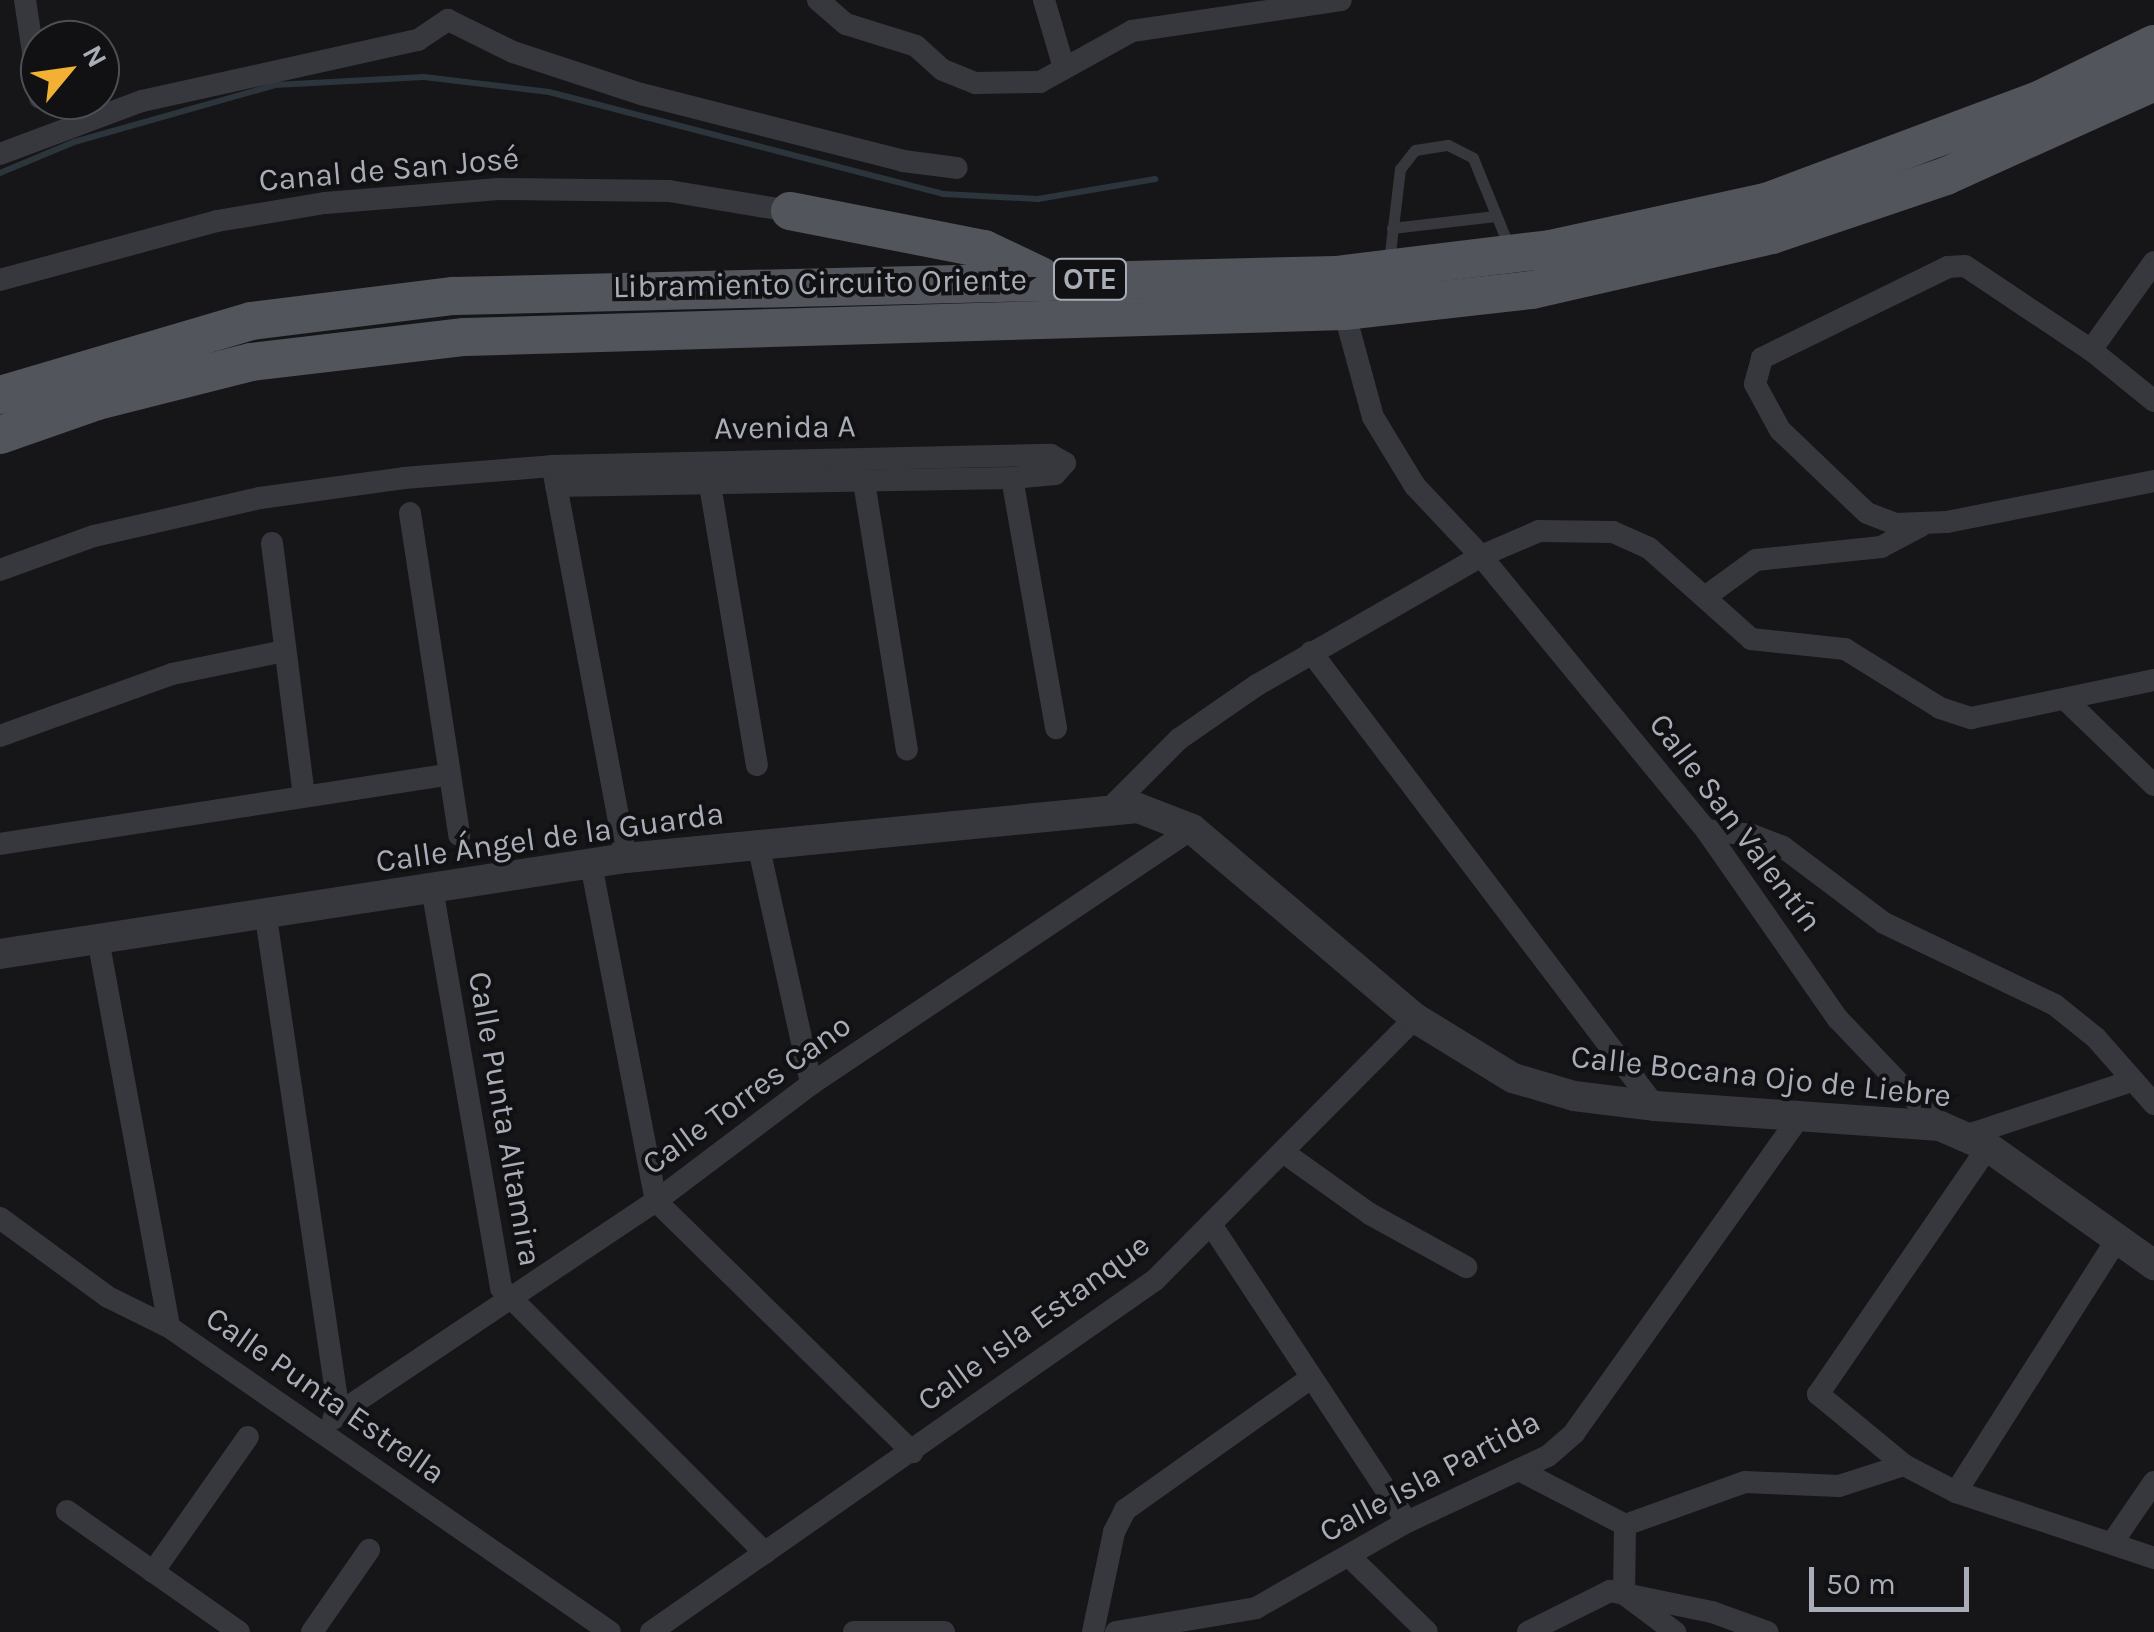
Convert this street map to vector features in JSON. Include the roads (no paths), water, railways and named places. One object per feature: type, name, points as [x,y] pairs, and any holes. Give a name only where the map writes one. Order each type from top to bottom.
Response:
[{"type":"main road","name":"Libramiento Circuito Oriente","points":[[0,395],[251,321],[453,296],[1388,268],[1512,252],[1766,202],[2040,100],[2154,44]]},
{"type":"main road","name":"Libramiento Circuito Oriente","points":[[0,435],[97,401],[251,362],[465,338],[1344,311],[1532,290],[1739,244],[1946,176],[2154,82]]},
{"type":"main road","points":[[790,211],[984,249],[1047,280]]},
{"type":"street","points":[[818,0],[846,24],[916,46],[943,70],[976,83],[1040,82],[1132,31],[1341,0]]},
{"type":"street","points":[[1044,0],[1064,68]]},
{"type":"street","points":[[0,154],[175,91],[418,40],[454,10],[512,52],[642,94],[903,161],[957,168]]},
{"type":"street","points":[[44,120],[46,135]]},
{"type":"street","name":"Canal de San José","points":[[0,280],[218,222],[344,201],[498,188],[668,190],[790,211]]},
{"type":"street","points":[[2091,350],[2154,262]]},
{"type":"street","points":[[2154,400],[2091,350],[1965,266],[1948,267],[1762,358],[1755,384],[1780,430],[1867,513],[1896,524],[1921,526],[2154,480]]},
{"type":"street","name":"Calle San Valentín","points":[[1344,311],[1357,377],[1390,448],[1445,522],[1482,556],[1706,830],[1838,1019],[1965,1136]]},
{"type":"street","name":"Avenida A","points":[[0,570],[94,536],[260,498],[554,476],[1051,455],[1065,463],[1055,474],[864,482],[710,484],[554,476]]},
{"type":"street","points":[[554,476],[626,858]]},
{"type":"street","points":[[1012,478],[1056,728]]},
{"type":"street","points":[[864,482],[907,750]]},
{"type":"street","points":[[710,484],[757,765]]},
{"type":"street","points":[[410,513],[459,835]]},
{"type":"street","points":[[1704,597],[1756,560],[1881,547],[1921,526]]},
{"type":"street","points":[[1112,806],[1179,739],[1312,652],[1482,556],[1539,531],[1613,532],[1649,548],[1750,639],[1844,648],[1940,708],[1971,718],[2154,680]]},
{"type":"street","points":[[272,543],[304,796]]},
{"type":"street","points":[[0,736],[172,674],[284,650]]},
{"type":"street","points":[[1312,652],[1655,1106]]},
{"type":"street","points":[[2067,701],[2154,785]]},
{"type":"street","points":[[0,844],[450,774]]},
{"type":"street","name":"Calle Ángel de la Guarda","points":[[0,954],[266,917],[626,858],[1112,806]]},
{"type":"street","name":"Calle Bocana Ojo de Liebre","points":[[1112,806],[1150,811],[1192,828],[1414,1018],[1513,1078],[1574,1096],[1655,1106],[1801,1115],[1965,1136]]},
{"type":"street","name":"Calle Torres Cano","points":[[320,1433],[339,1412],[656,1202],[811,1084],[1192,828]]},
{"type":"street","points":[[1706,830],[1752,835],[1783,847],[1884,924],[2055,1005],[2096,1038],[2154,1104]]},
{"type":"street","points":[[758,844],[811,1084]]},
{"type":"street","points":[[591,864],[656,1202],[912,1452]]},
{"type":"street","name":"Calle Punta Altamira","points":[[432,888],[495,1276],[510,1300],[765,1553]]},
{"type":"street","points":[[266,917],[339,1412]]},
{"type":"street","points":[[98,940],[169,1327]]},
{"type":"street","name":"Calle Isla Estanque","points":[[652,1632],[1122,1306],[1212,1226],[1414,1018]]},
{"type":"street","points":[[2131,1081],[1965,1136],[1818,1394],[1904,1465],[1956,1492],[2154,1558]]},
{"type":"street","name":"Calle Isla Partida","points":[[1116,1632],[1256,1608],[1407,1522],[1521,1471],[1574,1433],[1801,1115]]},
{"type":"street","points":[[1965,1136],[2154,1264]]},
{"type":"street","points":[[1283,1152],[1370,1214],[1466,1266]]},
{"type":"street","name":"Calle Punta Estrella","points":[[0,1218],[108,1297],[169,1327],[610,1632]]},
{"type":"street","points":[[1212,1226],[1407,1522]]},
{"type":"street","points":[[1956,1492],[2117,1239]]},
{"type":"street","points":[[1093,1632],[1114,1532],[1126,1510],[1311,1378]]},
{"type":"street","points":[[153,1572],[248,1437]]},
{"type":"street","points":[[1521,1471],[1625,1525],[1745,1482],[1839,1486],[1904,1465]]},
{"type":"street","points":[[2112,1542],[2154,1482]]},
{"type":"street","points":[[67,1510],[239,1632]]},
{"type":"street","points":[[1624,1594],[1625,1525]]},
{"type":"street","points":[[312,1632],[369,1550]]},
{"type":"street","points":[[1350,1557],[1426,1632]]},
{"type":"street","points":[[1528,1632],[1600,1592],[1712,1612],[1768,1632]]},
{"type":"street","points":[[1624,1594],[1675,1632]]},
{"type":"street","points":[[854,1632],[944,1632]]},
{"type":"lane","points":[[1388,268],[1400,168],[1416,150],[1448,144],[1473,158],[1512,252]]},
{"type":"lane","points":[[1392,228],[1496,216]]},
{"type":"waterway","points":[[0,173],[74,142],[275,85],[424,77],[549,92],[943,194],[1038,199],[1155,179]]}]
